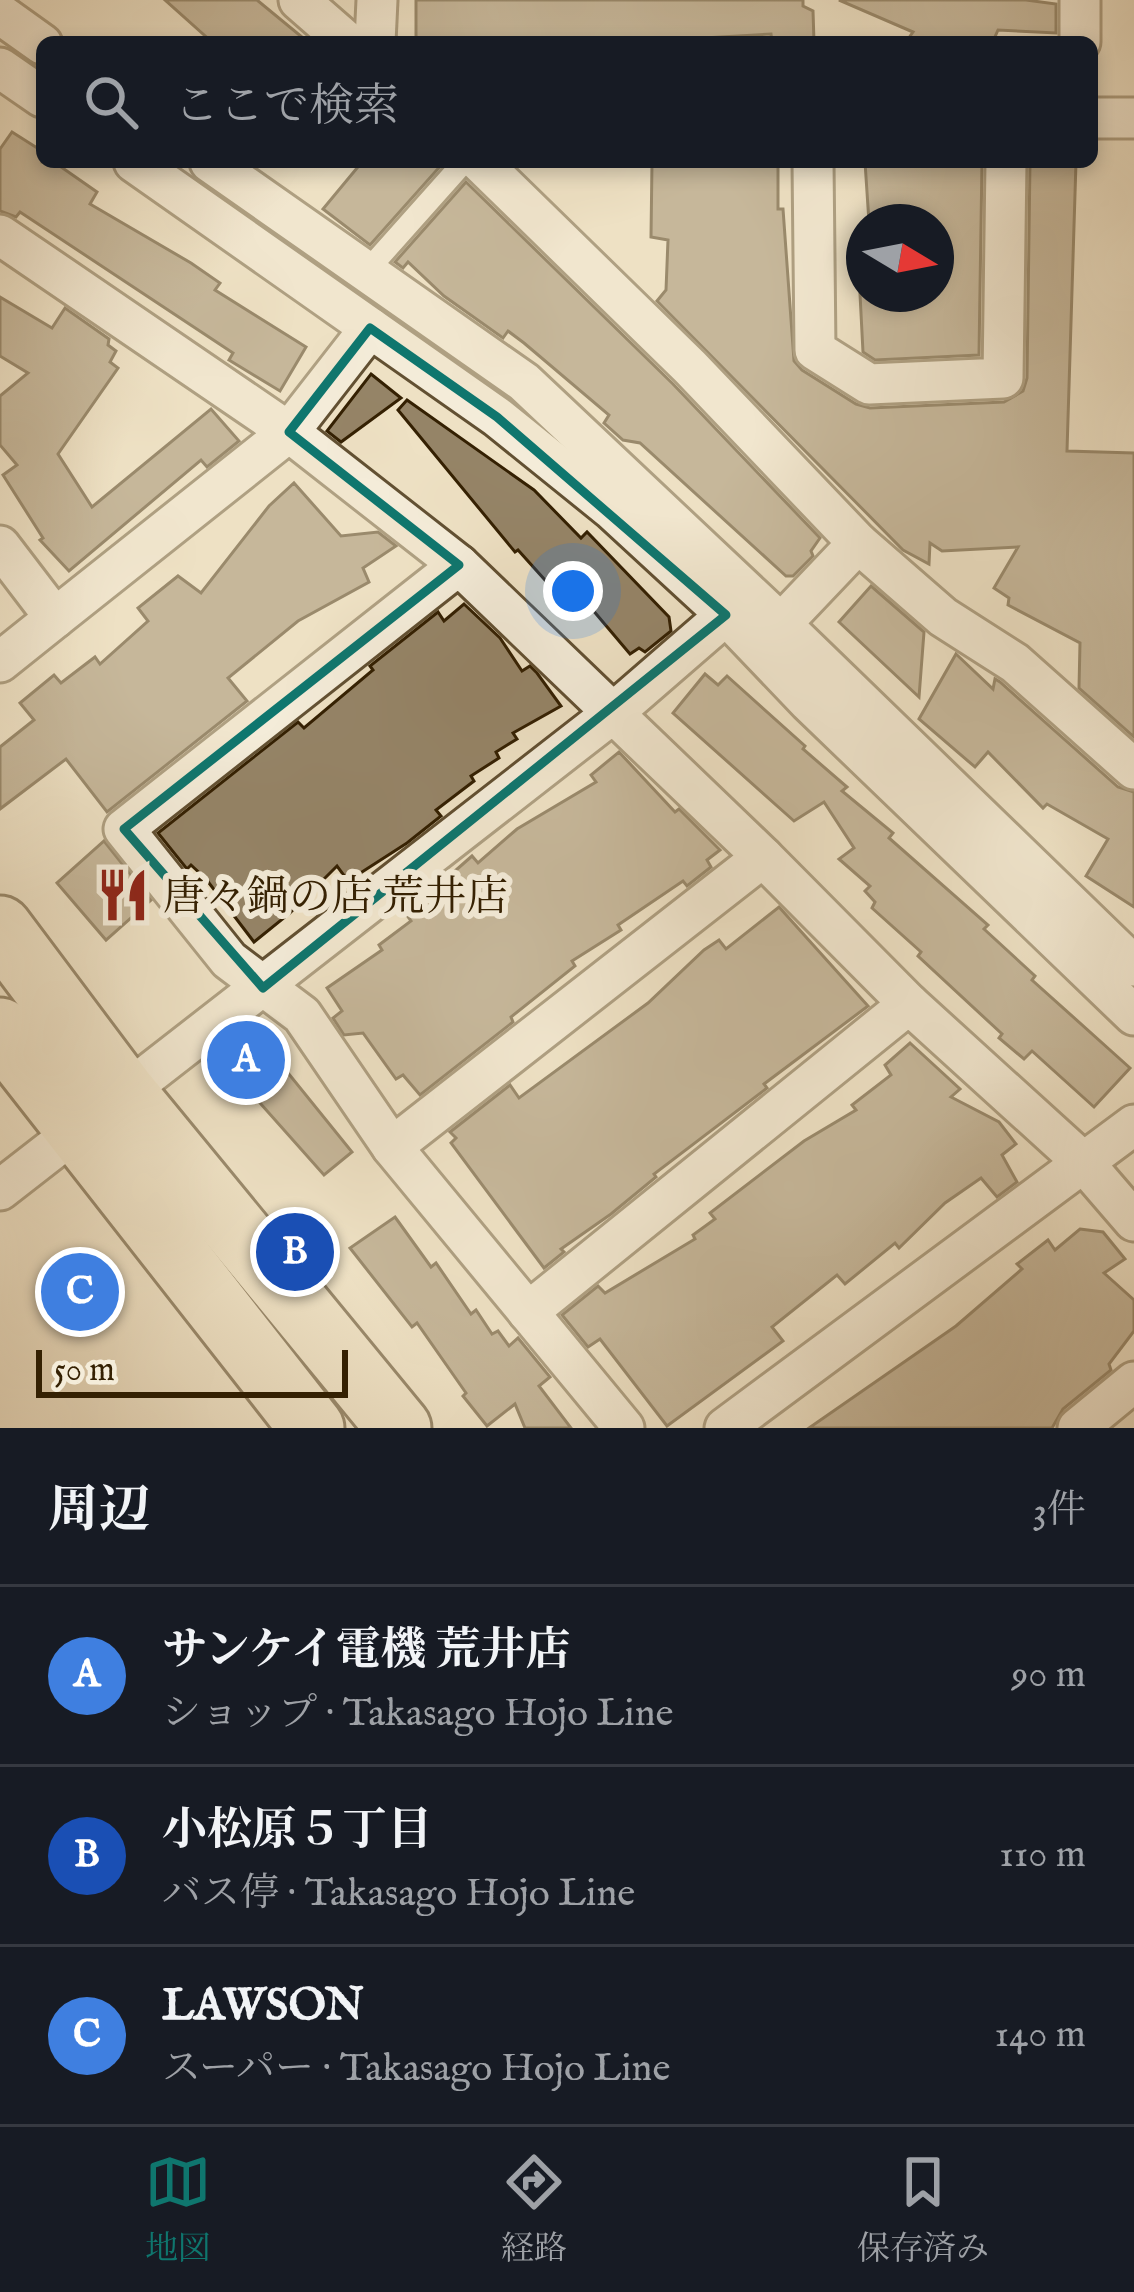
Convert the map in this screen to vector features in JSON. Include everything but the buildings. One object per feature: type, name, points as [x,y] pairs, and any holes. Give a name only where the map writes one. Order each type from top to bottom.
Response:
[{"type":"main road","points":[[0,928],[100,1110],[312,1428]]},
{"type":"main road","points":[[0,1030],[100,1110],[398,1428]]},
{"type":"street","points":[[299,0],[339,36]]},
{"type":"street","points":[[375,36],[377,0]]},
{"type":"street","points":[[1080,0],[1080,36]]},
{"type":"street","points":[[0,14],[36,40]]},
{"type":"street","points":[[0,68],[36,93]]},
{"type":"street","points":[[1098,118],[1134,118]]},
{"type":"street","points":[[143,168],[496,417],[578,483],[726,615],[808,702],[1134,1015]]},
{"type":"street","points":[[219,168],[524,382],[782,623],[832,677],[1134,966]]},
{"type":"street","points":[[486,168],[690,367],[858,543],[944,617],[1015,663],[1134,769]]},
{"type":"street","points":[[813,168],[815,350],[869,385],[1003,378],[1006,168]]},
{"type":"street","points":[[0,235],[289,432],[459,565],[909,1004],[1084,1162],[1134,1221]]},
{"type":"street","points":[[0,662],[289,432],[370,328]]},
{"type":"street","points":[[782,623],[858,543]]},
{"type":"street","points":[[0,546],[55,618]]},
{"type":"street","points":[[459,565],[124,829],[230,960],[302,1015],[392,1147],[624,1428]]},
{"type":"street","points":[[0,1190],[613,713],[726,615]]},
{"type":"street","points":[[392,1147],[763,857]]},
{"type":"street","points":[[528,1312],[909,1004]]},
{"type":"street","points":[[724,1428],[1134,1125]]},
{"type":"street","points":[[1078,1428],[1134,1382]]},
{"type":"lane","points":[[366,272],[459,168]]},
{"type":"highlighted area","points":[[370,328],[497,417],[726,615],[263,988],[124,829],[459,565],[289,432]]},
{"type":"place","name":"唐々鍋の店 荒井店","points":[[123,895]]},
{"type":"place","name":"サンケイ電機 荒井店","points":[[246,1060]]},
{"type":"place","name":"小松原５丁目","points":[[295,1252]]},
{"type":"place","name":"LAWSON","points":[[80,1292]]}]
